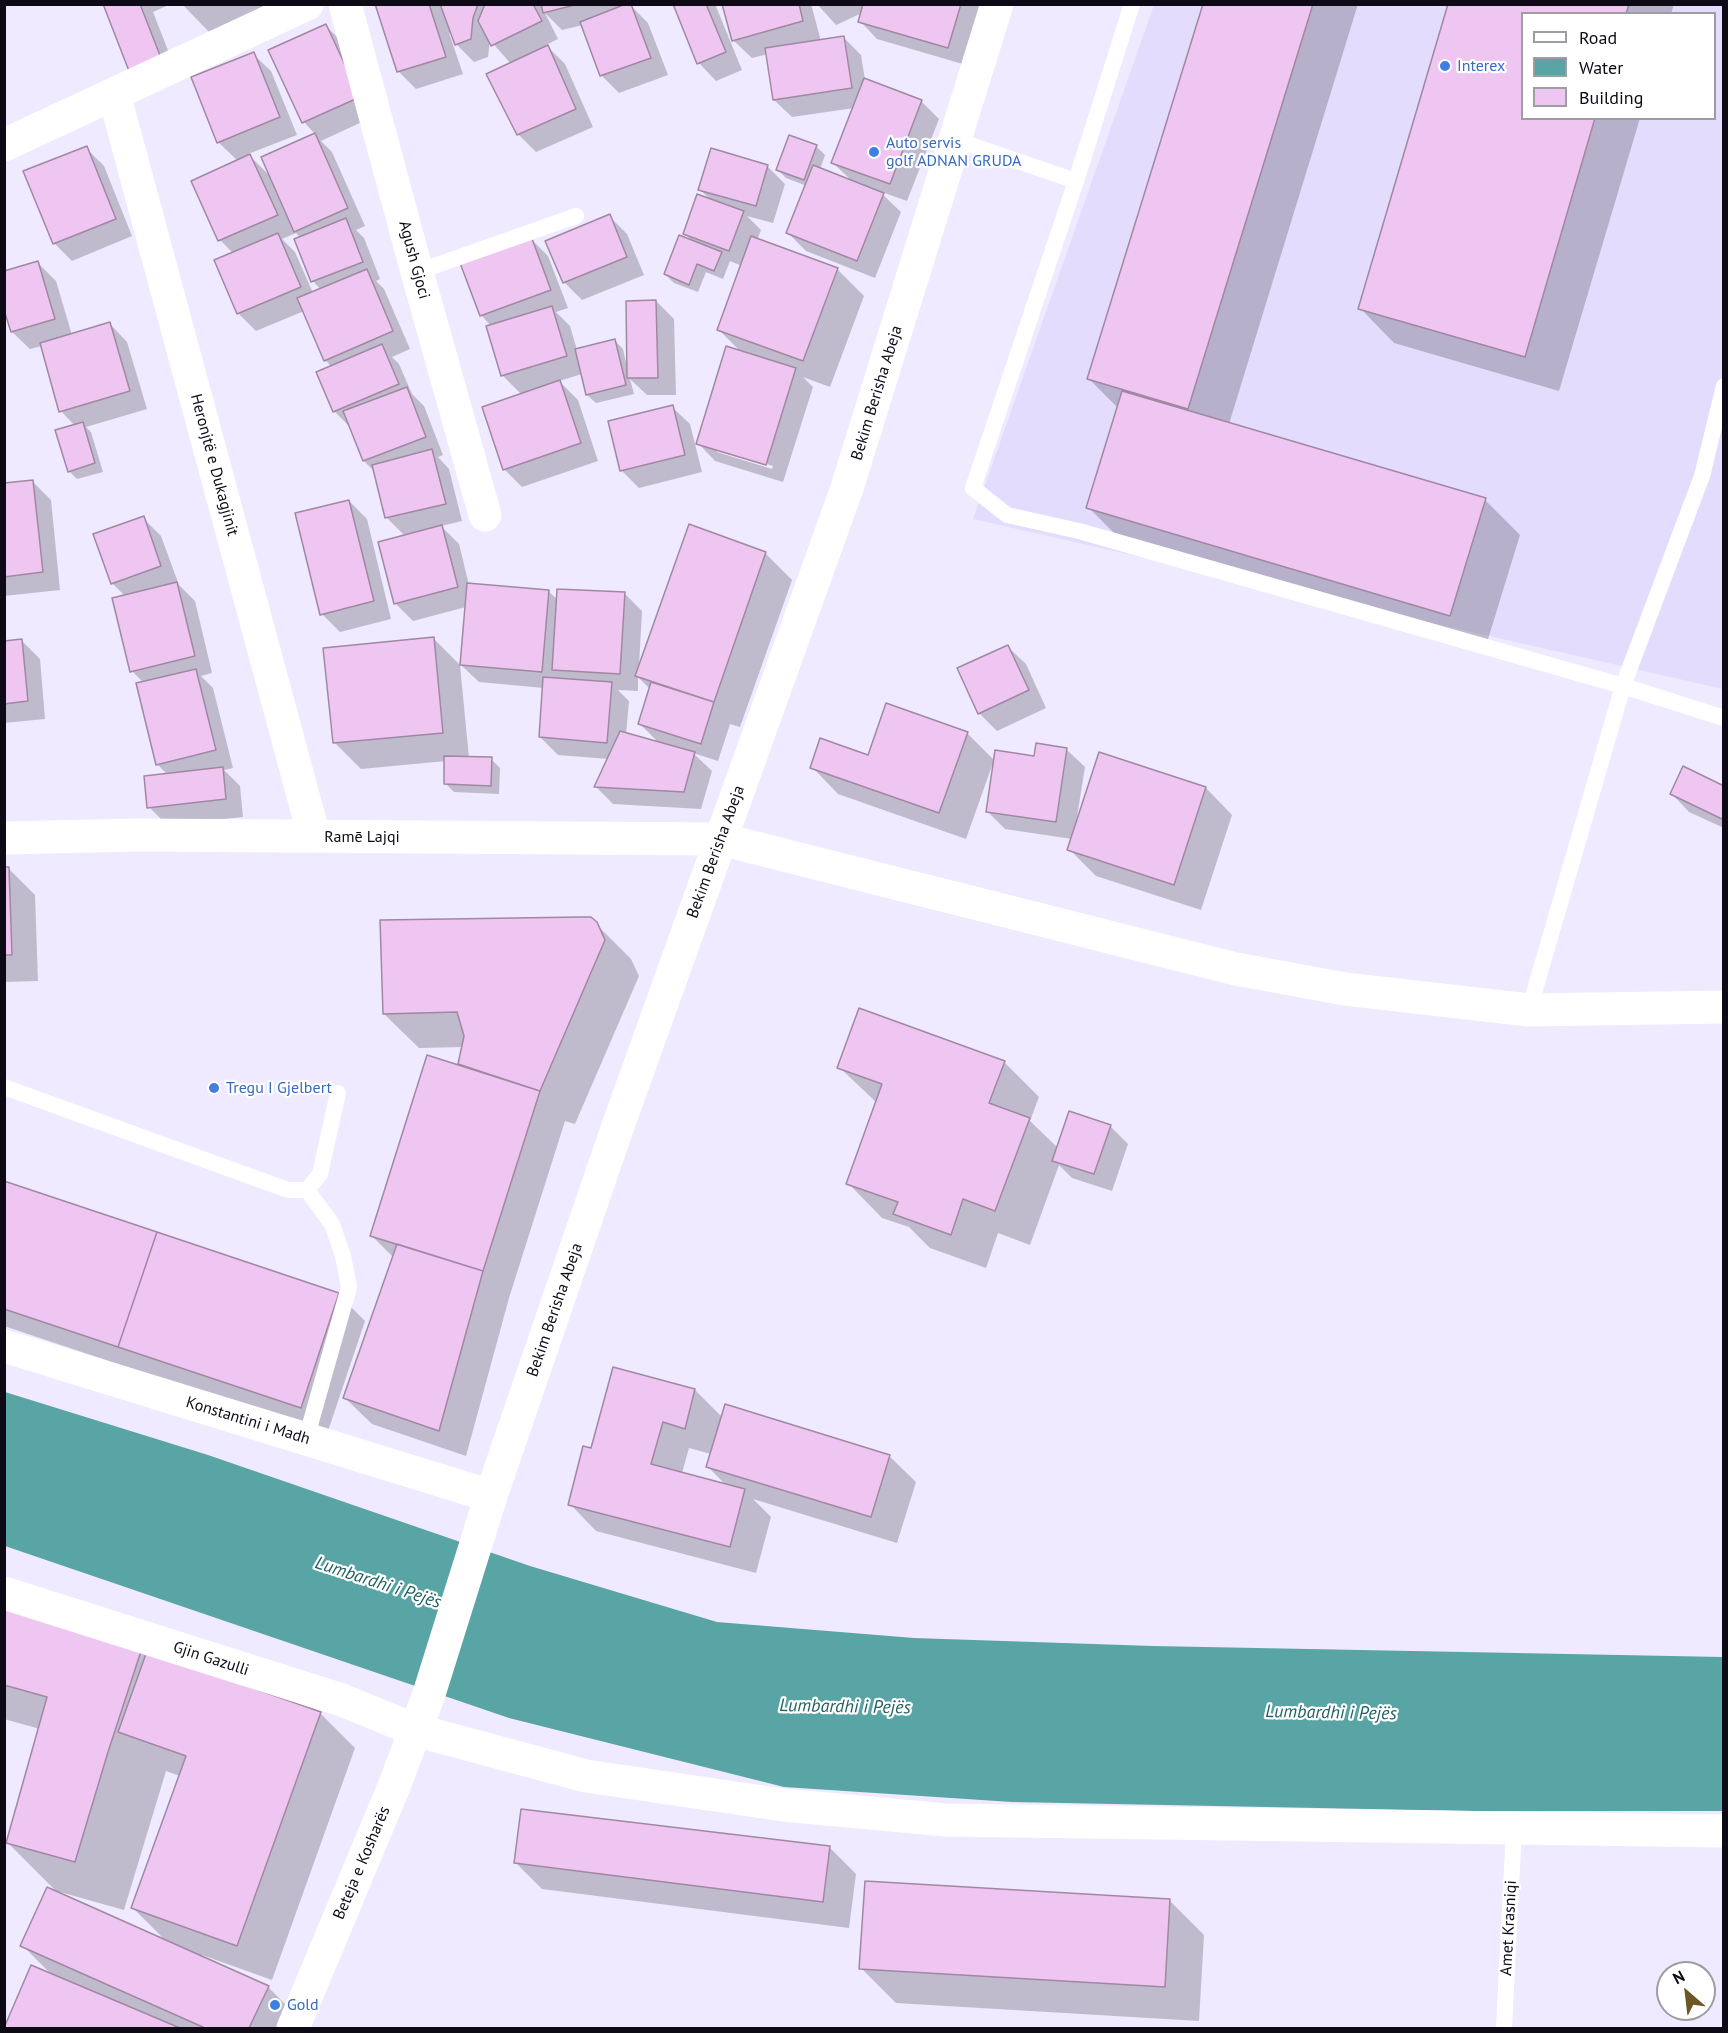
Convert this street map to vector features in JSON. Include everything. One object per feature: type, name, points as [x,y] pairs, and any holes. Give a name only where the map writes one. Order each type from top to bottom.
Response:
[{"type":"street","points":[[4,145],[307,4]]},
{"type":"street","name":"Agush Gjoci","points":[[345,4],[485,515]]},
{"type":"street","name":"Bekim Berisha Abeja","points":[[428,1697],[491,1496],[619,1123],[847,488],[997,4]]},
{"type":"street","name":"Heronjtë e Dukagjinit","points":[[114,94],[314,836]]},
{"type":"street","name":"Ramē Lajqi","points":[[4,838],[137,835],[720,839],[1236,969],[1345,989],[1529,1010],[1724,1007]]},
{"type":"street","name":"Konstantini i Madh","points":[[4,1346],[491,1496]]},
{"type":"street","name":"Gjin Gazulli","points":[[4,1593],[342,1700],[415,1730],[586,1776],[783,1805],[946,1821],[1724,1831]]},
{"type":"street","name":"Beteja e Kosharës","points":[[293,2028],[388,1800],[428,1697]]},
{"type":"lane","points":[[1132,4],[1076,181],[973,488],[1007,515],[1078,531],[1623,686],[1724,718]]},
{"type":"lane","points":[[956,140],[1076,181]]},
{"type":"lane","points":[[417,272],[576,216]]},
{"type":"lane","points":[[1529,1010],[1623,686],[1702,476],[1724,386]]},
{"type":"lane","points":[[4,1087],[288,1190],[307,1190]]},
{"type":"lane","points":[[307,1190],[320,1174],[338,1093]]},
{"type":"lane","points":[[306,1439],[349,1287],[343,1256],[332,1224],[307,1190]]},
{"type":"lane","name":"Amet Krasniqi","points":[[1504,2028],[1514,1828]]},
{"type":"shaded area","points":[[1154,5],[1723,5],[1723,689],[973,519]]},
{"type":"water","name":"Lumbardhi i Pejës","points":[[5,1392],[208,1455],[530,1566],[717,1622],[914,1638],[1153,1646],[1723,1657],[1723,1811],[1470,1811],[1012,1802],[784,1787],[509,1718],[5,1546]]},
{"type":"building","points":[[103,4],[140,4],[161,58],[129,71]]},
{"type":"building","points":[[375,4],[429,4],[446,57],[397,72]]},
{"type":"building","points":[[440,4],[478,4],[473,18],[471,39],[455,45]]},
{"type":"building","points":[[485,4],[533,4],[542,21],[491,46],[478,21]]},
{"type":"building","points":[[541,4],[579,4],[543,13]]},
{"type":"building","points":[[631,4],[651,58],[600,76],[580,22]]},
{"type":"building","points":[[673,4],[706,4],[726,52],[697,64]]},
{"type":"building","points":[[722,4],[799,4],[803,21],[732,41]]},
{"type":"building","points":[[863,4],[961,4],[948,48],[858,22]]},
{"type":"building","points":[[1203,4],[1313,4],[1188,409],[1087,379]]},
{"type":"building","points":[[1448,4],[1629,4],[1627,12],[1521,12],[1521,120],[1594,120],[1525,357],[1358,309]]},
{"type":"building","points":[[326,24],[360,97],[302,123],[268,50]]},
{"type":"building","points":[[844,36],[852,88],[773,100],[765,48]]},
{"type":"building","points":[[548,45],[576,109],[517,135],[486,74]]},
{"type":"building","points":[[254,52],[280,117],[217,143],[191,77]]},
{"type":"building","points":[[864,78],[922,100],[890,184],[831,163]]},
{"type":"building","points":[[315,133],[348,208],[294,232],[261,157]]},
{"type":"building","points":[[789,135],[817,145],[804,180],[776,170]]},
{"type":"building","points":[[87,146],[116,219],[53,244],[23,171]]},
{"type":"building","points":[[711,148],[768,165],[756,206],[698,190]]},
{"type":"building","points":[[250,154],[278,215],[218,241],[191,181]]},
{"type":"building","points":[[813,165],[884,193],[857,261],[786,233]]},
{"type":"building","points":[[697,194],[744,211],[729,251],[683,234]]},
{"type":"building","points":[[610,214],[627,257],[563,283],[545,241]]},
{"type":"building","points":[[346,218],[363,262],[311,282],[294,239]]},
{"type":"building","points":[[278,233],[301,287],[237,314],[214,260]]},
{"type":"building","points":[[679,235],[722,252],[714,271],[697,264],[689,285],[664,274]]},
{"type":"building","points":[[531,236],[551,290],[480,316],[460,263]]},
{"type":"building","points":[[751,236],[838,268],[803,361],[717,330]]},
{"type":"building","points":[[38,261],[55,319],[11,332],[4,310],[4,271]]},
{"type":"building","points":[[367,269],[393,331],[324,361],[297,298]]},
{"type":"building","points":[[656,300],[658,378],[627,378],[626,301]]},
{"type":"building","points":[[552,306],[567,356],[501,376],[486,326]]},
{"type":"building","points":[[110,322],[130,391],[59,412],[40,343]]},
{"type":"building","points":[[615,339],[626,385],[586,395],[575,349]]},
{"type":"building","points":[[382,344],[399,384],[333,412],[316,372]]},
{"type":"building","points":[[726,346],[796,368],[766,465],[696,444]]},
{"type":"building","points":[[560,380],[581,443],[503,470],[482,407]]},
{"type":"building","points":[[407,387],[426,437],[363,461],[343,411]]},
{"type":"building","points":[[1122,391],[1486,498],[1450,616],[1086,508]]},
{"type":"building","points":[[673,405],[685,455],[620,471],[608,421]]},
{"type":"building","points":[[83,422],[95,463],[68,472],[55,430]]},
{"type":"building","points":[[432,449],[446,504],[385,518],[372,465]]},
{"type":"building","points":[[33,480],[43,572],[4,577],[4,483]]},
{"type":"building","points":[[349,500],[374,601],[320,615],[295,513]]},
{"type":"building","points":[[144,516],[161,566],[111,584],[93,534]]},
{"type":"building","points":[[689,524],[766,552],[714,702],[635,676]]},
{"type":"building","points":[[442,525],[458,587],[394,604],[378,542]]},
{"type":"building","points":[[177,582],[195,656],[130,672],[112,598]]},
{"type":"building","points":[[467,583],[549,590],[542,672],[460,665]]},
{"type":"building","points":[[557,589],[625,592],[620,674],[552,670]]},
{"type":"building","points":[[434,637],[443,733],[333,743],[323,648]]},
{"type":"building","points":[[22,639],[28,701],[4,704],[4,641]]},
{"type":"building","points":[[1008,645],[1029,690],[978,714],[957,668]]},
{"type":"building","points":[[196,669],[216,750],[156,765],[136,683]]},
{"type":"building","points":[[543,677],[612,682],[607,743],[539,737]]},
{"type":"building","points":[[651,682],[714,702],[701,744],[638,724]]},
{"type":"building","points":[[886,703],[968,732],[939,813],[810,768],[820,738],[868,755]]},
{"type":"building","points":[[620,731],[695,752],[684,792],[594,787]]},
{"type":"building","points":[[1036,743],[1067,748],[1056,822],[986,812],[995,750],[1034,756]]},
{"type":"building","points":[[1099,752],[1206,787],[1174,885],[1067,850]]},
{"type":"building","points":[[444,756],[492,757],[491,786],[444,784]]},
{"type":"building","points":[[1683,766],[1724,786],[1724,820],[1670,794]]},
{"type":"building","points":[[223,767],[226,799],[147,808],[144,776]]},
{"type":"building","points":[[4,867],[9,867],[12,955],[4,955]]},
{"type":"building","points":[[591,917],[597,922],[605,940],[540,1091],[458,1064],[464,1036],[457,1012],[383,1014],[380,920]]},
{"type":"building","points":[[859,1008],[1005,1061],[989,1103],[1030,1118],[995,1211],[963,1199],[951,1235],[893,1214],[898,1202],[846,1184],[882,1084],[837,1068]]},
{"type":"building","points":[[427,1055],[540,1091],[483,1271],[370,1236]]},
{"type":"building","points":[[1069,1111],[1111,1125],[1094,1174],[1052,1161]]},
{"type":"building","points":[[4,1181],[157,1232],[118,1347],[4,1309]]},
{"type":"building","points":[[157,1232],[339,1293],[301,1408],[118,1347]]},
{"type":"building","points":[[397,1244],[483,1271],[439,1431],[343,1398]]},
{"type":"building","points":[[613,1367],[695,1389],[685,1429],[663,1422],[651,1464],[745,1489],[730,1547],[568,1505],[583,1446],[591,1448]]},
{"type":"building","points":[[725,1404],[890,1455],[871,1517],[706,1467]]},
{"type":"building","points":[[4,1603],[144,1642],[75,1862],[6,1843],[47,1697],[4,1685]]},
{"type":"building","points":[[147,1651],[321,1712],[237,1946],[131,1908],[186,1756],[118,1732]]},
{"type":"building","points":[[521,1809],[830,1846],[823,1902],[514,1863]]},
{"type":"building","points":[[865,1881],[1170,1899],[1165,1987],[859,1969]]},
{"type":"building","points":[[47,1887],[269,1986],[249,2028],[205,2028],[20,1946]]},
{"type":"building","points":[[31,1965],[180,2028],[4,2028]]},
{"type":"place","name":"Interex","points":[[1445,66]]},
{"type":"place","name":"Auto servis golf ADNAN GRUDA","points":[[874,152]]},
{"type":"place","name":"Tregu I Gjelbert","points":[[214,1088]]},
{"type":"place","name":"Gold","points":[[275,2005]]}]
